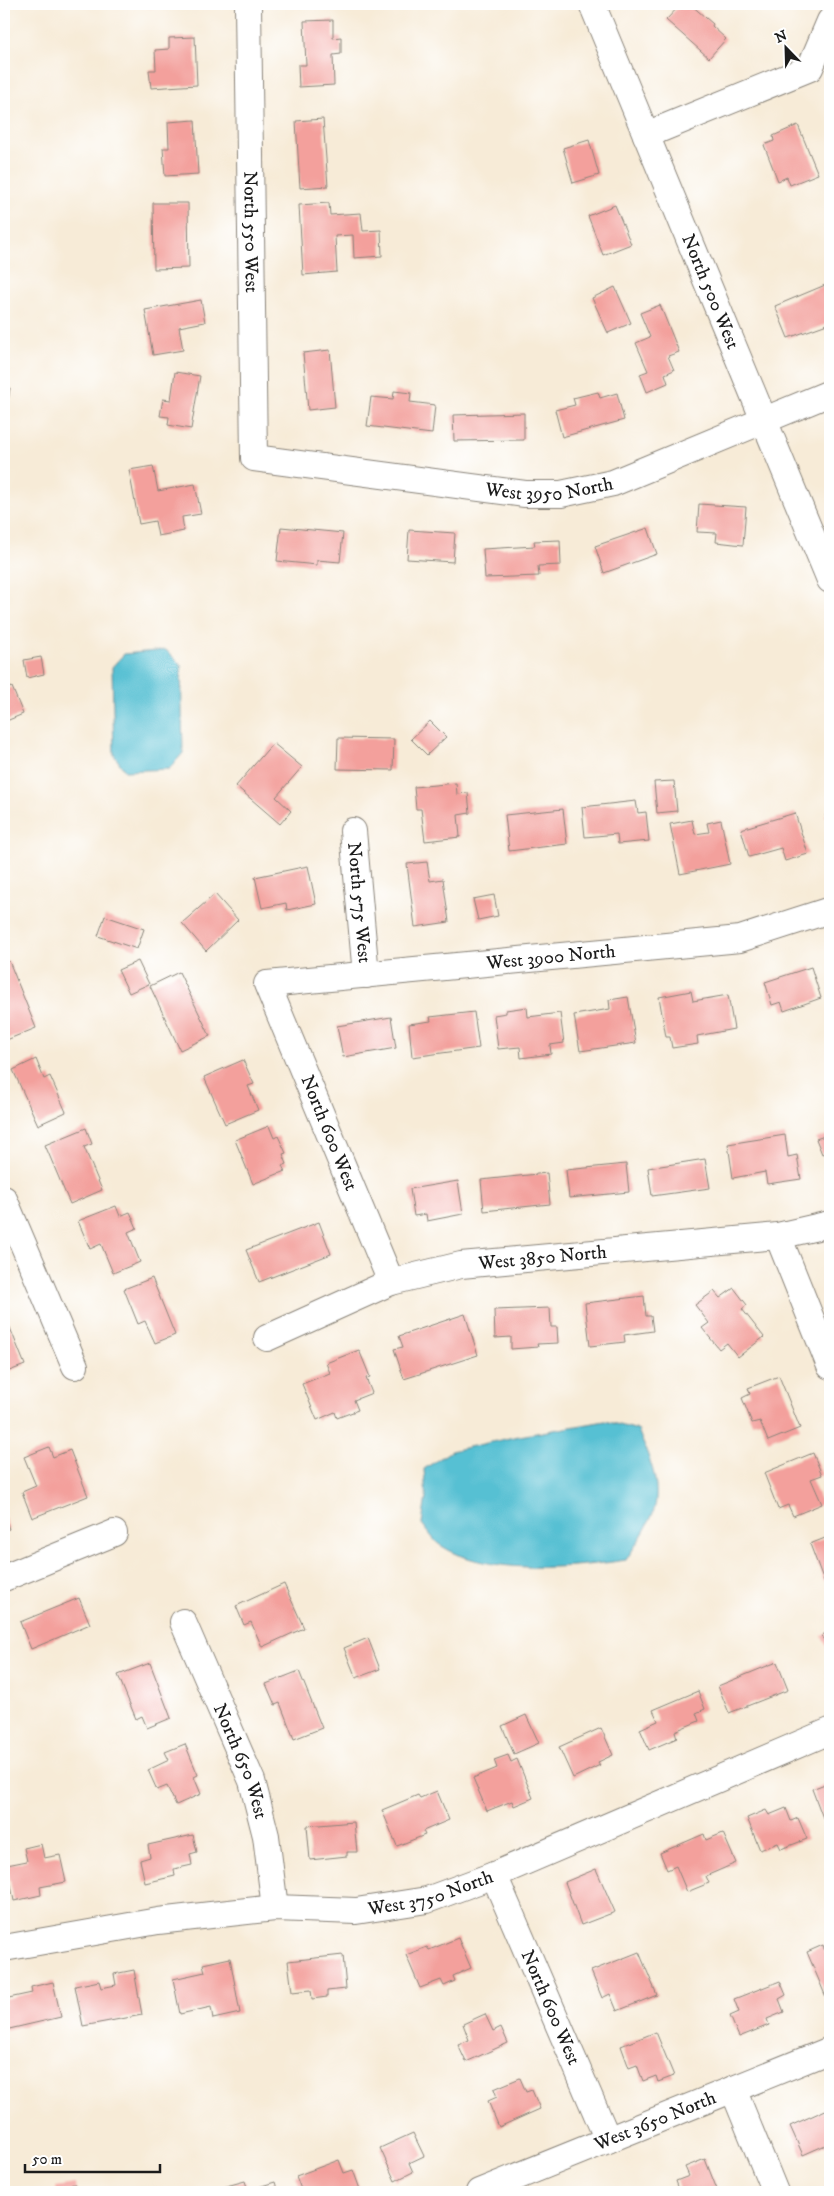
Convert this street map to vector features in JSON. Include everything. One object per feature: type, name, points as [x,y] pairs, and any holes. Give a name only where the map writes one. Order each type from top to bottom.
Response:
[{"type":"street","name":"North 550 West","points":[[248,4],[254,458]]},
{"type":"street","name":"North 500 West","points":[[592,4],[830,580]]},
{"type":"street","points":[[646,135],[810,68],[830,22]]},
{"type":"street","name":"West 3950 North","points":[[254,458],[525,494],[561,494],[613,483],[765,422],[830,393]]},
{"type":"street","name":"North 575 West","points":[[353,831],[366,974]]},
{"type":"street","name":"West 3900 North","points":[[267,984],[740,939],[830,910]]},
{"type":"street","name":"North 600 West","points":[[267,984],[391,1282]]},
{"type":"street","points":[[4,1199],[75,1366]]},
{"type":"street","name":"West 3850 North","points":[[267,1338],[391,1282],[461,1265],[778,1236],[830,1224]]},
{"type":"street","points":[[778,1236],[830,1366]]},
{"type":"street","points":[[4,1578],[114,1533]]},
{"type":"street","name":"North 650 West","points":[[184,1622],[252,1781],[266,1836],[274,1908]]},
{"type":"street","name":"West 3750 North","points":[[4,1948],[158,1921],[274,1908],[356,1911],[427,1900],[494,1875],[830,1731]]},
{"type":"street","name":"North 600 West","points":[[494,1875],[608,2140]]},
{"type":"street","name":"West 3650 North","points":[[479,2192],[830,2050]]},
{"type":"street","points":[[733,2089],[774,2192]]},
{"type":"water","points":[[166,650],[181,665],[183,753],[169,769],[125,771],[114,755],[112,667],[124,654]]},
{"type":"water","points":[[605,1421],[638,1430],[651,1463],[655,1481],[656,1498],[653,1513],[645,1530],[626,1560],[556,1567],[530,1567],[481,1562],[459,1555],[440,1545],[422,1524],[426,1497],[424,1469],[451,1451],[514,1437]]},
{"type":"building","points":[[147,4],[190,4],[190,6],[148,8]]},
{"type":"building","points":[[681,4],[690,4],[713,24],[712,26],[726,39],[709,58],[666,20]]},
{"type":"building","points":[[333,20],[333,38],[341,37],[341,54],[333,55],[334,85],[299,87],[298,65],[306,65],[304,21]]},
{"type":"building","points":[[195,37],[197,85],[151,88],[149,70],[156,70],[155,50],[169,49],[169,38]]},
{"type":"building","points":[[323,119],[328,186],[300,188],[296,121]]},
{"type":"building","points":[[195,120],[198,174],[165,176],[163,148],[169,148],[168,122]]},
{"type":"building","points":[[798,125],[818,174],[790,185],[787,177],[778,181],[764,145],[774,141],[773,136]]},
{"type":"building","points":[[589,140],[599,175],[573,183],[563,148]]},
{"type":"building","points":[[153,203],[188,203],[189,268],[154,269]]},
{"type":"building","points":[[329,203],[330,215],[361,213],[363,231],[381,230],[382,256],[354,258],[353,235],[335,236],[337,272],[303,275],[299,205]]},
{"type":"building","points":[[615,205],[631,244],[603,255],[588,216]]},
{"type":"building","points":[[830,283],[830,323],[788,338],[775,306]]},
{"type":"building","points":[[615,287],[631,323],[608,333],[592,298]]},
{"type":"building","points":[[201,300],[205,322],[179,327],[183,350],[153,355],[145,310]]},
{"type":"building","points":[[660,305],[679,352],[668,356],[674,370],[665,374],[668,383],[647,392],[640,374],[648,371],[636,343],[650,337],[640,313]]},
{"type":"building","points":[[330,350],[335,407],[308,410],[303,353]]},
{"type":"building","points":[[175,372],[200,376],[191,429],[168,425],[169,417],[160,416],[163,399],[171,400]]},
{"type":"building","points":[[4,387],[10,388],[6,416],[4,416]]},
{"type":"building","points":[[394,391],[411,393],[410,402],[435,405],[432,434],[367,426],[371,397],[393,399]]},
{"type":"building","points":[[598,392],[600,398],[617,393],[624,420],[562,437],[555,410],[575,405],[573,398]]},
{"type":"building","points":[[524,413],[524,440],[454,441],[453,415]]},
{"type":"building","points":[[153,466],[158,491],[195,484],[201,514],[182,517],[184,531],[158,536],[155,521],[139,524],[129,470]]},
{"type":"building","points":[[699,504],[746,507],[743,545],[716,542],[717,533],[697,532]]},
{"type":"building","points":[[281,527],[343,533],[340,562],[317,560],[317,565],[277,561]]},
{"type":"building","points":[[648,528],[657,554],[604,573],[595,546]]},
{"type":"building","points":[[409,530],[455,533],[453,562],[407,559]]},
{"type":"building","points":[[560,540],[561,565],[538,566],[539,576],[485,578],[483,549],[535,546],[534,541]]},
{"type":"building","points":[[41,657],[44,674],[27,678],[24,660]]},
{"type":"building","points":[[12,687],[23,714],[4,722],[4,690]]},
{"type":"building","points":[[430,721],[446,737],[427,755],[411,739]]},
{"type":"building","points":[[338,738],[394,739],[393,770],[337,769]]},
{"type":"building","points":[[273,743],[302,767],[276,797],[291,811],[280,824],[236,786]]},
{"type":"building","points":[[674,781],[677,811],[657,813],[654,782]]},
{"type":"building","points":[[456,783],[457,794],[468,793],[470,813],[458,815],[460,837],[425,841],[421,809],[416,809],[414,787]]},
{"type":"building","points":[[636,801],[638,813],[646,812],[649,841],[618,844],[617,834],[585,837],[582,807]]},
{"type":"building","points":[[563,809],[567,844],[509,851],[505,815]]},
{"type":"building","points":[[795,813],[808,854],[785,861],[781,848],[749,857],[741,829]]},
{"type":"building","points":[[830,813],[830,829],[825,815]]},
{"type":"building","points":[[692,820],[695,834],[709,832],[707,823],[721,820],[730,864],[680,874],[670,824]]},
{"type":"building","points":[[427,862],[430,881],[443,879],[449,922],[415,927],[407,864]]},
{"type":"building","points":[[308,866],[316,904],[287,910],[286,903],[262,908],[255,877]]},
{"type":"building","points":[[215,894],[238,920],[206,951],[182,923]]},
{"type":"building","points":[[494,895],[498,916],[478,920],[473,899]]},
{"type":"building","points":[[105,916],[144,929],[137,949],[98,936]]},
{"type":"building","points":[[9,961],[36,1028],[4,1041],[4,963]]},
{"type":"building","points":[[138,961],[149,984],[129,993],[118,970]]},
{"type":"building","points":[[811,967],[821,998],[784,1011],[781,1002],[772,1005],[765,982]]},
{"type":"building","points":[[179,972],[210,1036],[180,1050],[150,986]]},
{"type":"building","points":[[691,991],[693,1001],[728,995],[734,1029],[697,1036],[698,1044],[672,1048],[670,1037],[666,1037],[659,997]]},
{"type":"building","points":[[628,997],[636,1043],[580,1051],[574,1015],[610,1009],[609,1000]]},
{"type":"building","points":[[527,1007],[528,1017],[560,1013],[564,1043],[550,1045],[551,1054],[521,1058],[520,1047],[498,1049],[494,1015],[506,1013],[506,1010]]},
{"type":"building","points":[[474,1012],[479,1048],[412,1057],[409,1024],[431,1021],[430,1017]]},
{"type":"building","points":[[391,1017],[396,1048],[343,1057],[337,1026]]},
{"type":"building","points":[[36,1059],[44,1079],[50,1076],[66,1112],[38,1125],[13,1070]]},
{"type":"building","points":[[243,1060],[254,1084],[248,1086],[258,1110],[225,1124],[204,1077]]},
{"type":"building","points":[[269,1126],[274,1138],[278,1136],[286,1153],[283,1154],[287,1164],[282,1166],[285,1171],[253,1184],[235,1140]]},
{"type":"building","points":[[86,1128],[92,1144],[84,1147],[102,1190],[70,1204],[45,1145]]},
{"type":"building","points":[[830,1134],[830,1151],[822,1154],[816,1139]]},
{"type":"building","points":[[785,1135],[788,1157],[797,1155],[801,1179],[767,1184],[765,1172],[733,1178],[728,1144]]},
{"type":"building","points":[[705,1159],[710,1188],[652,1196],[648,1168]]},
{"type":"building","points":[[626,1164],[629,1192],[569,1198],[566,1170]]},
{"type":"building","points":[[547,1173],[550,1204],[484,1211],[481,1180]]},
{"type":"building","points":[[458,1181],[463,1214],[427,1221],[426,1214],[414,1216],[410,1189]]},
{"type":"building","points":[[116,1206],[120,1216],[130,1212],[137,1228],[128,1232],[140,1262],[113,1273],[101,1244],[90,1249],[78,1221]]},
{"type":"building","points":[[319,1222],[331,1254],[259,1282],[246,1250]]},
{"type":"building","points":[[152,1278],[175,1335],[155,1343],[145,1321],[138,1324],[124,1289]]},
{"type":"building","points":[[734,1288],[747,1305],[742,1309],[764,1337],[738,1357],[727,1343],[719,1349],[702,1328],[709,1323],[695,1305],[714,1291],[720,1298]]},
{"type":"building","points":[[644,1296],[646,1316],[651,1316],[653,1331],[624,1335],[625,1342],[590,1346],[585,1303]]},
{"type":"building","points":[[550,1308],[551,1327],[557,1327],[558,1343],[537,1344],[538,1347],[511,1349],[511,1337],[495,1338],[494,1310]]},
{"type":"building","points":[[4,1313],[25,1365],[4,1373]]},
{"type":"building","points":[[465,1314],[478,1355],[404,1379],[394,1349],[403,1347],[399,1336]]},
{"type":"building","points":[[359,1350],[370,1377],[366,1378],[372,1393],[354,1400],[358,1410],[337,1418],[335,1412],[317,1420],[302,1384],[330,1373],[326,1363]]},
{"type":"building","points":[[779,1376],[800,1428],[768,1441],[760,1421],[752,1423],[742,1398],[750,1394],[748,1388]]},
{"type":"building","points":[[49,1447],[53,1457],[70,1450],[88,1496],[32,1518],[22,1492],[36,1486],[24,1457]]},
{"type":"building","points":[[813,1453],[822,1475],[811,1479],[822,1504],[793,1516],[788,1505],[778,1509],[764,1473]]},
{"type":"building","points":[[4,1516],[9,1529],[4,1531]]},
{"type":"building","points":[[830,1536],[830,1579],[824,1581],[810,1544]]},
{"type":"building","points":[[284,1584],[304,1628],[262,1647],[251,1622],[244,1625],[236,1606]]},
{"type":"building","points":[[79,1598],[90,1624],[31,1649],[20,1622]]},
{"type":"building","points":[[830,1631],[830,1650],[828,1651],[822,1635]]},
{"type":"building","points":[[368,1638],[380,1669],[356,1678],[344,1648]]},
{"type":"building","points":[[777,1662],[788,1690],[729,1713],[718,1686]]},
{"type":"building","points":[[150,1663],[171,1718],[147,1728],[142,1716],[136,1719],[118,1675]]},
{"type":"building","points":[[299,1671],[322,1728],[294,1739],[280,1703],[275,1705],[266,1684]]},
{"type":"building","points":[[698,1691],[705,1709],[696,1713],[699,1721],[675,1731],[677,1738],[649,1750],[640,1729],[658,1721],[653,1710]]},
{"type":"building","points":[[526,1715],[539,1743],[514,1754],[502,1726]]},
{"type":"building","points":[[601,1728],[613,1755],[598,1762],[600,1765],[573,1778],[559,1747]]},
{"type":"building","points":[[185,1744],[198,1775],[194,1777],[201,1794],[176,1805],[167,1786],[157,1790],[148,1770],[169,1760],[165,1752]]},
{"type":"building","points":[[508,1755],[511,1762],[517,1759],[533,1798],[514,1806],[512,1801],[487,1811],[473,1778],[497,1768],[494,1760]]},
{"type":"building","points":[[830,1782],[830,1815],[823,1818],[812,1789]]},
{"type":"building","points":[[437,1791],[449,1820],[423,1831],[425,1835],[397,1846],[382,1810],[418,1795],[420,1798]]},
{"type":"building","points":[[786,1808],[791,1821],[798,1818],[807,1839],[781,1849],[778,1843],[760,1850],[747,1818],[766,1810],[769,1815]]},
{"type":"building","points":[[354,1822],[357,1852],[347,1852],[347,1856],[310,1860],[307,1826]]},
{"type":"building","points":[[723,1833],[736,1863],[706,1876],[709,1883],[687,1892],[676,1866],[667,1870],[660,1853],[704,1834],[706,1840]]},
{"type":"building","points":[[193,1835],[197,1852],[190,1854],[192,1865],[174,1869],[175,1876],[145,1883],[140,1860],[150,1857],[148,1845]]},
{"type":"building","points":[[41,1844],[44,1858],[60,1855],[66,1882],[40,1887],[41,1895],[14,1901],[7,1865],[27,1861],[24,1848]]},
{"type":"building","points":[[596,1869],[615,1912],[581,1925],[565,1882]]},
{"type":"building","points":[[458,1938],[471,1968],[453,1976],[455,1981],[444,1986],[441,1980],[420,1988],[406,1955],[427,1947],[429,1950]]},
{"type":"building","points":[[823,1945],[825,1952],[830,1950],[830,2001],[828,2002],[807,1952]]},
{"type":"building","points":[[639,1952],[657,1995],[617,2011],[610,1994],[602,1998],[591,1971]]},
{"type":"building","points":[[343,1955],[346,1989],[327,1991],[327,1997],[312,1999],[311,1990],[292,1992],[288,1961]]},
{"type":"building","points":[[230,1958],[240,2013],[213,2019],[211,2007],[180,2014],[173,1979],[205,1972],[203,1964]]},
{"type":"building","points":[[134,1970],[142,2015],[83,2026],[75,1986],[99,1981],[101,1988],[116,1985],[114,1974]]},
{"type":"building","points":[[780,1981],[786,1995],[779,1999],[784,2012],[767,2019],[769,2025],[739,2037],[730,2016],[739,2012],[734,1999]]},
{"type":"building","points":[[53,1982],[61,2017],[5,2030],[4,1999],[32,1993],[31,1987]]},
{"type":"building","points":[[485,2014],[493,2031],[501,2027],[508,2043],[466,2062],[458,2045],[469,2040],[463,2024]]},
{"type":"building","points":[[656,2032],[674,2076],[658,2082],[656,2076],[643,2081],[637,2065],[629,2068],[621,2046]]},
{"type":"building","points":[[520,2078],[526,2092],[532,2090],[540,2109],[499,2127],[488,2101],[497,2097],[494,2089]]},
{"type":"building","points":[[830,2108],[830,2143],[803,2155],[790,2126]]},
{"type":"building","points":[[413,2133],[424,2156],[409,2163],[413,2172],[395,2181],[380,2148]]},
{"type":"building","points":[[705,2159],[718,2192],[680,2192],[676,2181],[689,2176],[685,2167]]},
{"type":"building","points":[[339,2160],[344,2173],[353,2170],[361,2192],[302,2192],[296,2176]]},
{"type":"building","points":[[245,2181],[248,2190],[275,2182],[278,2192],[225,2192],[223,2187]]},
{"type":"building","points":[[75,2184],[76,2192],[57,2192],[56,2187]]}]
